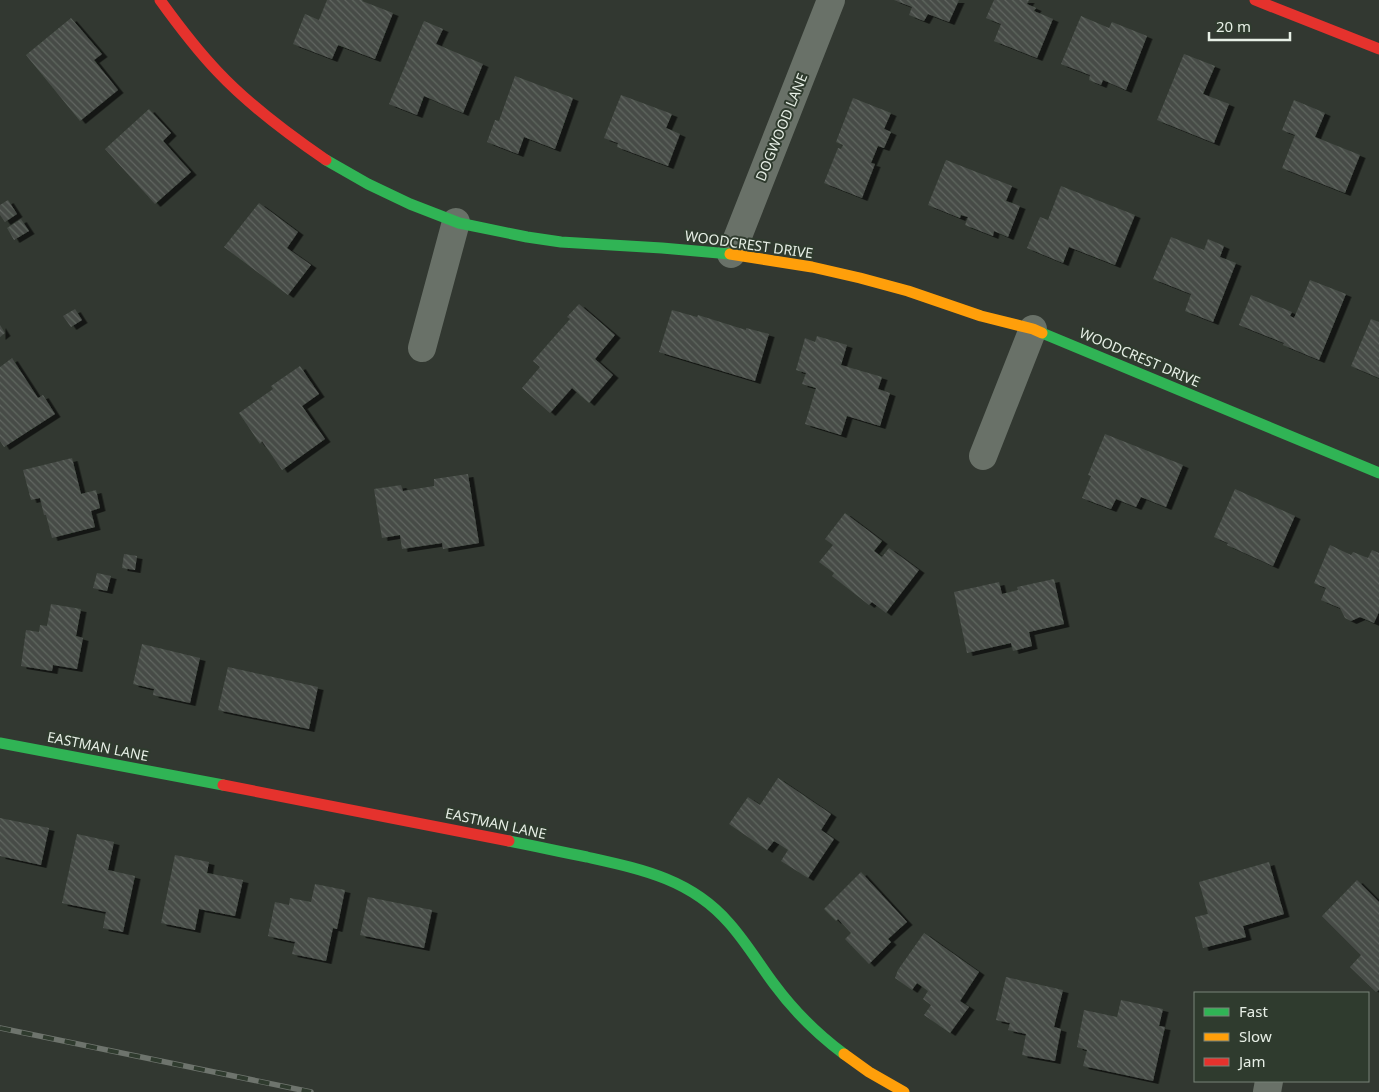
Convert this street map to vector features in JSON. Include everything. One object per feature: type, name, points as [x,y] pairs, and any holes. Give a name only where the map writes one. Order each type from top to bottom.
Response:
[{"type":"street","name":"WOODCREST DRIVE","points":[[160,0],[188,38],[220,74],[257,109],[295,139],[319,156],[361,180],[456,222],[504,233],[563,242],[731,254],[782,262],[907,291],[981,316],[1033,329],[1379,473]]},
{"type":"street","name":"DOGWOOD LANE","points":[[731,254],[831,0]]},
{"type":"street","points":[[1255,0],[1379,49]]},
{"type":"street","points":[[422,348],[456,222]]},
{"type":"street","points":[[983,456],[1033,329]]},
{"type":"street","name":"EASTMAN LANE","points":[[0,743],[434,825],[623,865],[664,876],[692,891],[728,921],[782,994],[823,1037],[870,1073],[904,1092]]},
{"type":"building","points":[[327,0],[363,0],[393,13],[375,59],[338,45],[332,59],[293,44],[305,14],[319,20]]},
{"type":"building","points":[[894,0],[959,0],[949,22],[928,14],[924,21],[909,15],[912,7]]},
{"type":"building","points":[[994,0],[1029,0],[1027,4],[1036,8],[1034,11],[1053,19],[1037,58],[994,41],[1001,24],[986,18]]},
{"type":"building","points":[[1081,16],[1109,28],[1112,22],[1147,36],[1126,90],[1103,80],[1101,85],[1089,80],[1090,75],[1061,64]]},
{"type":"building","points":[[71,18],[102,54],[94,60],[118,90],[80,121],[26,55]]},
{"type":"building","points":[[424,21],[443,29],[436,44],[483,64],[463,113],[424,96],[417,115],[389,104]]},
{"type":"building","points":[[1184,54],[1215,66],[1203,94],[1229,104],[1214,143],[1157,120]]},
{"type":"building","points":[[515,76],[573,98],[555,149],[524,137],[518,154],[487,142],[495,120],[499,121]]},
{"type":"building","points":[[621,95],[672,114],[666,128],[680,134],[668,166],[617,147],[618,143],[604,138]]},
{"type":"building","points":[[853,98],[891,113],[884,129],[891,132],[884,148],[878,146],[871,163],[875,164],[862,198],[824,183],[838,148],[841,149],[843,145],[836,142]]},
{"type":"building","points":[[1294,100],[1325,113],[1315,137],[1360,155],[1345,193],[1282,168],[1295,135],[1282,130]]},
{"type":"building","points":[[149,109],[171,133],[163,141],[191,172],[155,204],[105,149]]},
{"type":"building","points":[[946,160],[1012,186],[1006,201],[1020,206],[1008,237],[994,231],[993,236],[965,225],[968,217],[961,215],[960,218],[928,205]]},
{"type":"building","points":[[1061,186],[1135,215],[1115,265],[1069,247],[1063,263],[1027,248],[1040,217],[1048,220]]},
{"type":"building","points":[[8,200],[17,214],[5,222],[0,215],[0,205]]},
{"type":"building","points":[[259,203],[298,232],[287,248],[311,265],[288,295],[224,247]]},
{"type":"building","points":[[21,219],[29,231],[14,240],[7,228]]},
{"type":"building","points":[[1171,237],[1204,250],[1208,239],[1224,246],[1220,257],[1236,263],[1213,322],[1185,311],[1191,294],[1153,279]]},
{"type":"building","points":[[1310,280],[1346,294],[1319,360],[1283,345],[1284,343],[1239,325],[1251,295],[1292,312],[1290,316],[1294,318]]},
{"type":"building","points":[[579,304],[615,335],[595,359],[613,375],[589,403],[572,388],[550,413],[522,388],[540,367],[533,361],[570,319],[567,317]]},
{"type":"building","points":[[75,309],[82,320],[71,327],[63,316]]},
{"type":"building","points":[[672,310],[697,317],[698,315],[746,330],[746,328],[769,334],[755,381],[659,352]]},
{"type":"building","points":[[1371,319],[1379,322],[1379,378],[1351,366]]},
{"type":"building","points":[[0,325],[5,333],[0,337]]},
{"type":"building","points":[[817,336],[847,345],[841,365],[882,377],[878,389],[890,393],[880,426],[847,416],[841,435],[805,424],[816,388],[802,384],[806,373],[796,370],[805,338],[815,342]]},
{"type":"building","points":[[12,358],[38,398],[43,395],[55,414],[4,447],[0,441],[0,367]]},
{"type":"building","points":[[300,366],[319,394],[302,406],[325,439],[282,470],[262,441],[260,444],[239,413],[273,389],[271,386]]},
{"type":"building","points":[[1105,434],[1183,465],[1166,507],[1141,497],[1136,507],[1116,499],[1111,509],[1082,498],[1091,476],[1088,475]]},
{"type":"building","points":[[72,458],[81,494],[96,490],[100,508],[91,511],[95,527],[52,538],[40,498],[31,500],[23,470]]},
{"type":"building","points":[[468,474],[479,543],[443,549],[442,543],[402,549],[400,535],[382,538],[374,489],[401,485],[403,491],[434,486],[434,479]]},
{"type":"building","points":[[1235,489],[1295,516],[1273,566],[1214,537]]},
{"type":"building","points":[[845,513],[882,541],[874,551],[882,557],[889,548],[919,570],[886,613],[872,602],[869,605],[832,576],[834,573],[819,562],[833,545],[825,539]]},
{"type":"building","points":[[1330,545],[1351,555],[1353,552],[1368,558],[1372,550],[1379,553],[1379,612],[1374,623],[1360,617],[1351,621],[1345,618],[1340,608],[1321,600],[1326,588],[1314,583]]},
{"type":"building","points":[[124,554],[137,556],[135,570],[122,568]]},
{"type":"building","points":[[97,573],[111,576],[107,591],[93,588]]},
{"type":"building","points":[[1054,579],[1064,624],[1029,632],[1032,646],[1013,651],[1011,643],[967,653],[954,592],[999,582],[1002,594],[1018,590],[1017,587]]},
{"type":"building","points":[[51,604],[81,609],[76,636],[83,638],[77,669],[53,665],[52,671],[21,666],[26,630],[39,632],[40,625],[47,626]]},
{"type":"building","points":[[142,644],[200,658],[190,703],[153,695],[154,689],[133,684]]},
{"type":"building","points":[[228,667],[318,687],[309,729],[218,710]]},
{"type":"building","points":[[778,778],[831,814],[821,830],[834,839],[808,878],[781,861],[788,850],[774,841],[767,850],[729,824],[748,797],[760,805]]},
{"type":"building","points":[[0,818],[49,828],[41,865],[0,856]]},
{"type":"building","points":[[77,834],[114,842],[108,870],[135,876],[123,932],[103,928],[106,912],[62,903]]},
{"type":"building","points":[[175,855],[209,862],[207,873],[243,880],[235,916],[199,909],[195,930],[161,923]]},
{"type":"building","points":[[1269,862],[1284,914],[1243,926],[1246,937],[1203,948],[1195,917],[1208,914],[1199,882]]},
{"type":"building","points":[[861,872],[907,922],[888,939],[891,942],[869,964],[845,939],[851,933],[838,919],[836,921],[824,909]]},
{"type":"building","points":[[1357,880],[1379,902],[1379,990],[1376,992],[1350,967],[1361,955],[1322,916]]},
{"type":"building","points":[[315,884],[345,890],[337,929],[333,928],[326,961],[292,954],[295,942],[268,936],[275,902],[289,905],[290,898],[311,902]]},
{"type":"building","points":[[368,897],[432,910],[424,948],[360,935]]},
{"type":"building","points":[[924,933],[979,972],[960,1001],[969,1007],[950,1033],[924,1015],[931,1005],[923,999],[928,991],[917,983],[912,990],[895,978],[898,970]]},
{"type":"building","points":[[1006,977],[1063,990],[1054,1027],[1061,1029],[1055,1061],[1022,1055],[1026,1034],[1008,1030],[1010,1023],[996,1020]]},
{"type":"building","points":[[1121,1000],[1163,1009],[1159,1026],[1165,1027],[1153,1081],[1083,1066],[1087,1050],[1077,1047],[1084,1010],[1117,1017]]},
{"type":"railway","points":[[0,1028],[311,1092]]},
{"type":"traffic: fast","points":[[326,160],[368,184],[410,204],[459,223],[561,242],[730,254]]},
{"type":"traffic: fast","points":[[1042,333],[1379,473]]},
{"type":"traffic: fast","points":[[0,743],[223,785]]},
{"type":"traffic: fast","points":[[509,841],[627,866],[664,878],[698,896],[714,908],[735,930],[774,984],[798,1013],[844,1054]]},
{"type":"traffic: slow","points":[[730,254],[812,267],[860,278],[1042,333]]},
{"type":"traffic: slow","points":[[844,1054],[869,1072],[904,1092]]},
{"type":"traffic: jam","points":[[160,0],[195,46],[230,84],[270,119],[326,160]]},
{"type":"traffic: jam","points":[[1255,0],[1379,49]]},
{"type":"traffic: jam","points":[[223,785],[509,841]]}]
